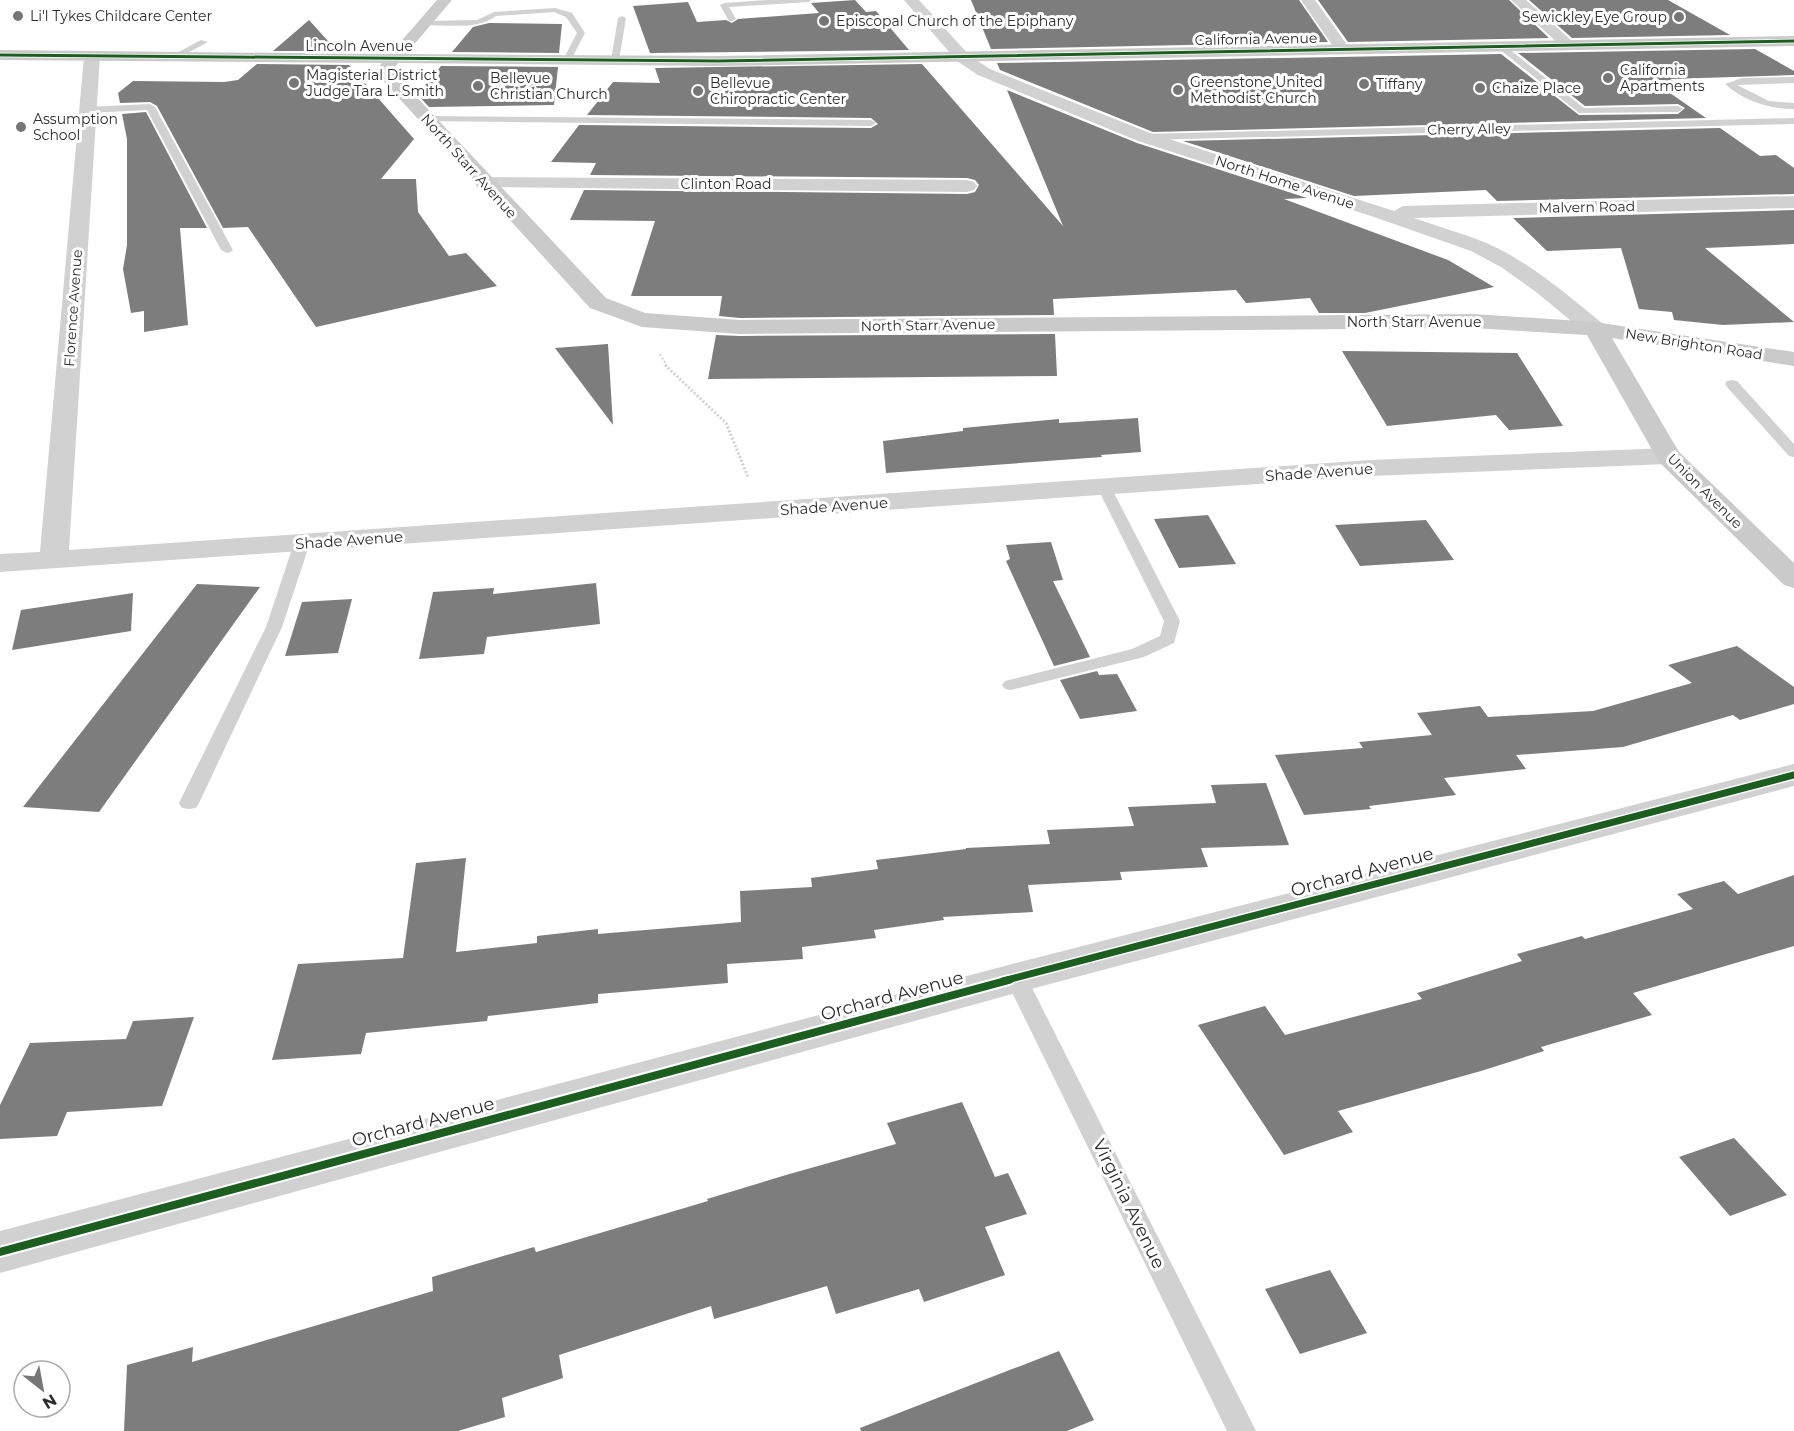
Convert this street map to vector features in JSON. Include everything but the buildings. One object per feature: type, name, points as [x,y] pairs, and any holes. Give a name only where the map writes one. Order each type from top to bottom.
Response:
[{"type":"street","points":[[394,58],[445,0]]},
{"type":"street","name":"North Home Avenue","points":[[911,0],[963,58],[984,72],[1144,137],[1381,213],[1478,247],[1508,263],[1544,287],[1595,328]]},
{"type":"street","points":[[1308,0],[1342,49]]},
{"type":"street","points":[[1518,0],[1567,44]]},
{"type":"street","name":"California Avenue","points":[[718,62],[1794,41]]},
{"type":"street","name":"Lincoln Avenue","points":[[0,55],[718,62]]},
{"type":"street","name":"Florence Avenue","points":[[54,560],[92,56]]},
{"type":"street","name":"North Starr Avenue","points":[[394,58],[384,71],[484,183],[598,303],[642,320],[740,327],[1473,321],[1595,328]]},
{"type":"street","name":"Clinton Road","points":[[484,183],[968,186]]},
{"type":"street","name":"Malvern Road","points":[[1381,213],[1794,202]]},
{"type":"street","name":"New Brighton Road","points":[[1595,328],[1794,359]]},
{"type":"street","name":"Union Avenue","points":[[1595,328],[1668,456],[1794,579]]},
{"type":"street","name":"Shade Avenue","points":[[0,563],[1371,468],[1668,456]]},
{"type":"street","name":"Orchard Avenue","points":[[0,1252],[1016,978],[1794,775]]},
{"type":"lane","points":[[732,19],[724,5],[808,0]]},
{"type":"lane","points":[[425,22],[477,22],[486,20],[494,14],[555,10],[569,15],[581,33],[567,60]]},
{"type":"lane","points":[[615,60],[622,18]]},
{"type":"lane","points":[[176,56],[204,42]]},
{"type":"lane","points":[[1501,46],[1582,111],[1678,109]]},
{"type":"lane","points":[[1794,80],[1742,81],[1729,84],[1762,103],[1774,107],[1794,106]]},
{"type":"lane","points":[[88,110],[150,107],[227,250]]},
{"type":"lane","points":[[426,119],[871,123]]},
{"type":"lane","name":"Cherry Alley","points":[[1144,137],[1794,121]]},
{"type":"lane","points":[[1732,384],[1794,453]]},
{"type":"lane","points":[[1011,685],[1138,653],[1168,639],[1172,621],[1104,487]]},
{"type":"lane","points":[[189,803],[274,627],[302,543]]},
{"type":"lane","name":"Virginia Avenue","points":[[1016,978],[1242,1431]]},
{"type":"path","points":[[655,344],[665,364],[726,423],[752,487]]},
{"type":"cycle path","points":[[0,55],[718,61],[1794,41]]},
{"type":"cycle path","points":[[0,1252],[1016,978],[1794,775]]},
{"type":"place","name":"Li'l Tykes Childcare Center","points":[[18,16]]},
{"type":"place","name":"Sewickley Eye Group","points":[[1679,17]]},
{"type":"place","name":"Episcopal Church of the Epiphany","points":[[824,21]]},
{"type":"place","name":"California Apartments","points":[[1608,78]]},
{"type":"place","name":"Magisterial District Judge Tara L. Smith","points":[[294,83]]},
{"type":"place","name":"Tiffany","points":[[1364,84]]},
{"type":"place","name":"Bellevue Christian Church","points":[[478,86]]},
{"type":"place","name":"Chaize Place","points":[[1480,88]]},
{"type":"place","name":"Greenstone United Methodist Church","points":[[1178,90]]},
{"type":"place","name":"Bellevue Chiropractic Center","points":[[698,91]]},
{"type":"place","name":"Assumption School","points":[[21,127]]}]
